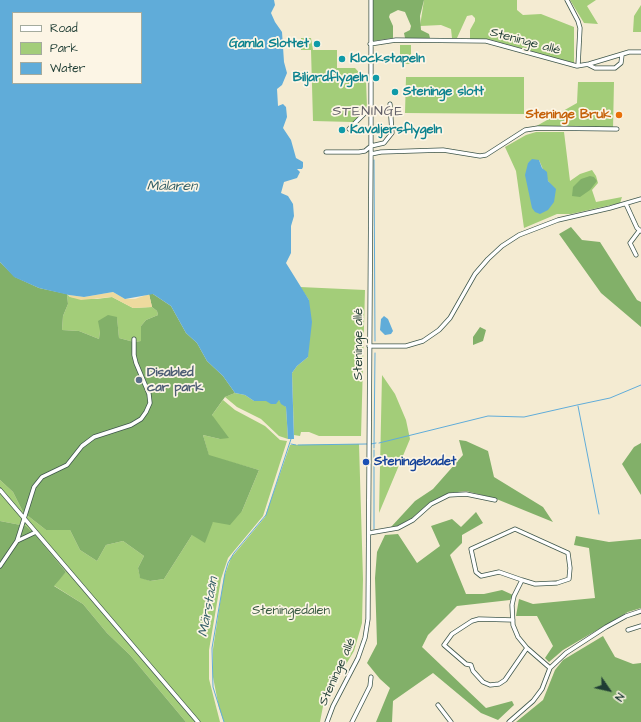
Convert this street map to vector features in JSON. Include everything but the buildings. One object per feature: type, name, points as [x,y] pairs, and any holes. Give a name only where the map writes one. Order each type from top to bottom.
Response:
[{"type":"street","name":"Steninge allé","points":[[327,722],[333,706],[358,658],[365,638],[368,619],[371,0]]},
{"type":"street","points":[[567,0],[580,28],[578,66],[629,52],[641,52]]},
{"type":"street","name":"Steninge allé","points":[[370,44],[396,40],[486,41],[578,66]]},
{"type":"street","points":[[589,64],[595,68],[615,68],[621,63],[622,55]]},
{"type":"street","points":[[326,152],[359,152],[365,151],[371,146],[384,143],[392,133],[390,104]]},
{"type":"street","points":[[349,129],[370,108]]},
{"type":"street","points":[[371,154],[382,152],[442,150],[480,156],[486,155],[525,130],[538,128],[617,129]]},
{"type":"street","points":[[369,346],[406,346],[423,341],[439,330],[450,318],[480,269],[502,246],[519,235],[558,220],[641,199]]},
{"type":"street","points":[[626,204],[640,231],[630,243],[636,255]]},
{"type":"street","points":[[0,566],[17,541],[34,487],[42,476],[67,465],[82,446],[94,437],[131,425],[141,419],[146,412],[150,403],[149,394],[136,363],[134,355],[134,339]]},
{"type":"street","points":[[0,490],[198,722]]},
{"type":"street","points":[[369,533],[398,528],[413,520],[431,504],[449,495],[466,494],[495,500]]},
{"type":"street","points":[[515,529],[568,553],[570,576],[566,581],[535,584],[522,580],[499,572],[481,576],[476,572],[471,549],[515,529]]},
{"type":"street","points":[[17,541],[36,532]]},
{"type":"street","points":[[522,580],[514,596],[512,605],[513,620],[518,638],[550,668]]},
{"type":"street","points":[[509,722],[533,701],[542,688],[550,668],[566,653],[606,627],[626,616],[641,611]]},
{"type":"street","points":[[513,620],[472,620],[452,634],[444,645],[466,664],[471,666],[472,671],[483,682],[490,685],[499,684],[505,680],[527,648]]},
{"type":"street","points":[[628,630],[641,626]]},
{"type":"street","points":[[352,722],[370,686],[371,677]]},
{"type":"street","points":[[438,705],[451,722]]},
{"type":"green space","points":[[373,0],[424,0],[420,16],[421,30],[429,34],[430,38],[405,38],[404,33],[410,30],[411,26],[405,12],[398,10],[390,14],[389,17],[393,26],[393,38],[373,41]]},
{"type":"green space","points":[[424,0],[517,0],[517,10],[523,15],[541,14],[574,27],[574,63],[488,39],[470,39],[470,30],[475,21],[475,18],[472,15],[467,16],[457,38],[452,38],[451,29],[441,25],[420,26]]},
{"type":"green space","points":[[570,0],[596,0],[587,6],[598,24],[584,23]]},
{"type":"green space","points":[[641,5],[641,32],[633,32],[634,16]]},
{"type":"green space","points":[[301,38],[311,38],[313,50],[337,50],[337,68],[355,68],[366,80],[367,108],[353,122],[313,121],[311,50],[301,50]]},
{"type":"green space","points":[[400,45],[411,45],[411,64],[400,64]]},
{"type":"green space","points":[[406,77],[524,77],[524,114],[405,113]]},
{"type":"green space","points":[[578,82],[614,82],[613,129],[533,128],[577,103]]},
{"type":"green space","points":[[536,132],[564,132],[570,181],[580,174],[592,170],[598,183],[592,190],[596,202],[622,197],[620,203],[571,214],[557,214],[524,228],[516,171],[505,147],[526,135]],"holes":[[[539,160],[551,185],[528,163]]]},
{"type":"green space","points":[[590,176],[594,177],[597,181],[590,190],[580,197],[572,196],[573,187],[581,179]]},
{"type":"green space","points":[[571,227],[582,240],[600,242],[637,300],[641,302],[641,327],[601,293],[559,234]]},
{"type":"green space","points":[[0,262],[15,277],[39,288],[67,294],[68,304],[63,316],[62,330],[79,331],[99,339],[100,331],[98,321],[108,315],[117,317],[119,338],[134,342],[141,341],[141,326],[146,320],[158,315],[157,311],[152,307],[149,294],[153,294],[171,306],[186,333],[197,343],[207,361],[223,376],[235,393],[225,397],[212,415],[229,438],[220,439],[203,435],[209,455],[259,470],[242,511],[230,525],[213,522],[205,543],[192,535],[164,579],[150,581],[140,578],[138,568],[144,556],[123,541],[106,545],[97,561],[80,550],[70,530],[46,530],[23,512],[13,492],[0,480]]},
{"type":"green space","points":[[300,287],[365,290],[361,436],[319,436],[309,432],[301,432],[300,436],[294,435],[292,373],[297,366],[308,357],[309,300]]},
{"type":"green space","points":[[67,294],[70,297],[97,299],[112,297],[133,308],[152,307],[157,311],[158,315],[146,320],[141,326],[141,341],[134,342],[119,338],[117,318],[100,331],[99,339],[79,331],[62,330],[63,316],[68,304]]},
{"type":"green space","points":[[480,327],[486,330],[483,341],[473,345],[473,337]]},
{"type":"green space","points":[[382,375],[395,394],[406,420],[410,439],[379,513]]},
{"type":"green space","points":[[235,393],[245,395],[254,401],[279,400],[286,407],[288,439],[279,436],[261,419],[237,407],[225,397]]},
{"type":"green space","points":[[223,400],[235,410],[265,426],[280,440],[287,441],[263,516],[228,558],[221,579],[209,650],[209,679],[220,722],[186,722],[130,655],[107,633],[83,604],[53,585],[66,572],[26,526],[0,521],[0,480],[13,492],[23,512],[46,530],[70,530],[80,550],[97,561],[106,545],[123,541],[144,556],[138,568],[140,577],[150,581],[164,579],[192,535],[213,522],[242,511],[259,470],[209,456],[203,435],[220,439],[212,415]]},
{"type":"green space","points":[[459,440],[466,441],[488,451],[494,477],[543,507],[553,522],[494,498],[466,491],[449,493],[430,502],[412,518],[397,526],[391,527],[415,501],[433,489],[463,455]]},
{"type":"green space","points":[[641,443],[641,495],[622,464],[634,447]]},
{"type":"green space","name":"Steningedalen","points":[[359,444],[363,579],[362,623],[354,651],[324,701],[320,722],[224,722],[219,708],[213,677],[213,649],[224,577],[231,558],[265,517],[290,445]]},
{"type":"green space","points":[[476,512],[483,523],[462,535],[462,543],[450,555],[466,594],[484,594],[502,590],[513,595],[510,600],[457,606],[428,635],[422,647],[486,708],[512,701],[514,705],[498,720],[481,713],[433,673],[393,701],[392,722],[376,722],[390,688],[380,679],[367,663],[377,644],[375,578],[377,552],[385,535],[398,534],[417,563],[440,546],[431,526],[452,519],[461,527]]},
{"type":"green space","points":[[0,521],[26,526],[36,536],[66,572],[54,586],[83,604],[107,633],[130,655],[186,722],[0,722]]},
{"type":"green space","points":[[576,536],[609,542],[641,539],[641,608],[628,612],[563,650],[549,662],[545,658],[553,646],[537,616],[516,616],[519,599],[533,604],[595,598],[589,548],[574,545]]},
{"type":"green space","points":[[603,636],[615,657],[633,664],[641,663],[641,722],[516,722],[543,700],[555,670],[563,660]]},
{"type":"sand","points":[[113,292],[125,299],[135,299],[149,294],[152,307],[133,308],[112,297],[81,300],[70,297],[69,295],[84,297]]},
{"type":"water","name":"Mälaren","points":[[0,0],[274,0],[275,5],[271,13],[282,32],[284,62],[287,73],[282,85],[277,89],[278,106],[283,104],[286,107],[287,117],[283,128],[291,140],[296,158],[303,162],[302,169],[297,169],[300,172],[297,178],[284,182],[281,193],[288,196],[293,204],[294,216],[291,226],[291,253],[286,263],[309,300],[312,322],[308,357],[297,366],[292,373],[294,439],[288,439],[286,407],[281,404],[279,400],[276,404],[271,404],[266,401],[254,401],[245,395],[235,393],[223,376],[207,361],[197,343],[186,333],[171,306],[153,294],[125,299],[113,292],[84,297],[39,288],[14,277],[0,262]]},
{"type":"water","points":[[532,159],[539,160],[542,168],[547,172],[548,181],[556,189],[554,202],[548,210],[540,214],[535,212],[532,208],[525,175],[528,163]]},
{"type":"water","points":[[384,316],[388,319],[393,331],[391,334],[385,335],[380,330],[381,319]]},
{"type":"waterway","points":[[374,160],[375,341]]},
{"type":"waterway","points":[[374,448],[375,353]]},
{"type":"waterway","points":[[379,443],[488,416],[524,417],[610,398],[641,385]]},
{"type":"waterway","points":[[578,406],[599,514]]},
{"type":"waterway","name":"Märstaån","points":[[224,722],[213,687],[212,648],[225,573],[228,563],[234,553],[266,515],[291,439]]},
{"type":"waterway","points":[[371,444],[376,443]]},
{"type":"waterway","points":[[291,444],[296,445]]},
{"type":"waterway","points":[[298,445],[367,444]]},
{"type":"waterway","points":[[374,450],[374,529]]},
{"type":"place","name":"Gamla Slottet","points":[[317,44]]},
{"type":"place","name":"Klockstapeln","points":[[342,59]]},
{"type":"place","name":"Biljardflygeln","points":[[376,78]]},
{"type":"place","name":"Steninge slott","points":[[395,92]]},
{"type":"place","name":"Steninge Bruk","points":[[619,115]]},
{"type":"place","name":"Kavaljersflygeln","points":[[342,130]]},
{"type":"place","name":"Disabled car park","points":[[139,380]]},
{"type":"place","name":"Steningebadet","points":[[366,462]]},
{"type":"district","name":"STENINGE","points":[[368,112]]}]
